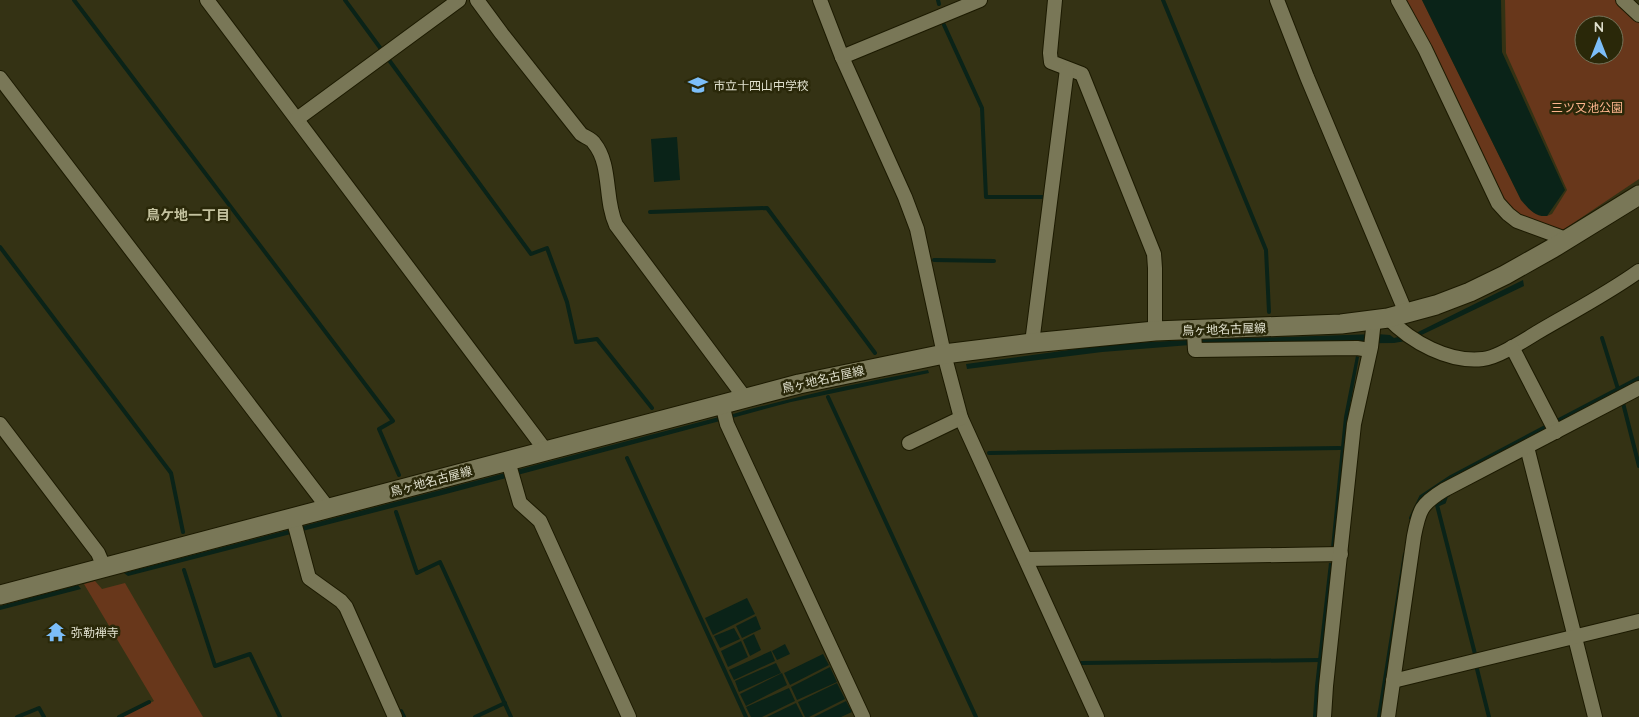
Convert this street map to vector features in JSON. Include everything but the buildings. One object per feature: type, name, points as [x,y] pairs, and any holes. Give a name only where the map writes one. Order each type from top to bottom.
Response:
[{"type":"main road","name":"鳥ヶ地名古屋線","points":[[0,595],[104,567],[295,525],[328,508],[510,469],[546,451],[807,382],[944,354],[1155,331],[1194,338],[1341,324],[1388,322],[1470,292],[1521,266],[1639,195]]},
{"type":"street","points":[[206,0],[546,451]]},
{"type":"street","points":[[297,119],[459,0]]},
{"type":"street","points":[[477,0],[581,134],[594,142],[604,161],[611,215],[616,225],[745,398]]},
{"type":"street","points":[[820,0],[842,57],[905,197],[917,229],[944,354],[962,418],[1097,717]]},
{"type":"street","points":[[842,57],[980,0]]},
{"type":"street","points":[[1055,0],[1050,53],[1051,62],[1067,70],[1082,74],[1154,254],[1155,331]]},
{"type":"street","points":[[1278,0],[1307,77],[1388,322],[1449,356],[1484,359],[1512,347],[1639,271]]},
{"type":"street","points":[[1398,0],[1425,49],[1498,202],[1517,221],[1566,239]]},
{"type":"street","points":[[1623,0],[1639,15]]},
{"type":"street","points":[[1032,343],[1067,70]]},
{"type":"street","points":[[0,78],[328,508]]},
{"type":"street","points":[[1324,717],[1354,424],[1370,348],[1388,322]]},
{"type":"street","points":[[1194,338],[1195,350],[1370,348]]},
{"type":"street","points":[[1512,347],[1556,432]]},
{"type":"street","points":[[1388,717],[1414,536],[1418,516],[1424,504],[1444,490],[1639,388]]},
{"type":"street","points":[[722,404],[727,424],[863,717]]},
{"type":"street","points":[[908,443],[962,418]]},
{"type":"street","points":[[0,424],[98,553],[104,567]]},
{"type":"street","points":[[1527,447],[1595,717]]},
{"type":"street","points":[[510,469],[520,503],[540,521],[630,717]]},
{"type":"street","points":[[295,525],[309,578],[346,607],[395,717]]},
{"type":"street","points":[[1026,558],[1341,554]]},
{"type":"street","points":[[1393,681],[1639,621]]},
{"type":"green space","name":"三ツ又池公園","points":[[1402,0],[1422,0],[1521,200],[1547,216],[1552,214],[1567,190],[1506,53],[1505,0],[1628,0],[1639,10],[1639,179],[1557,234],[1510,212]]},
{"type":"green space","points":[[95,581],[102,589],[125,583],[203,717],[122,717],[154,701],[84,584]]},
{"type":"shaded area","points":[[1422,0],[1501,0],[1502,52],[1565,190],[1547,216],[1536,214],[1521,200]]},
{"type":"shaded area","points":[[677,137],[680,180],[654,182],[651,139]]},
{"type":"shaded area","points":[[1523,280],[1524,286],[1411,340],[1394,343],[1190,345],[1102,352],[967,369],[966,364],[1113,344],[1377,334],[1390,335],[1394,338],[1418,332]]},
{"type":"shaded area","points":[[1356,356],[1359,357],[1348,417],[1335,549],[1331,548],[1344,417]]},
{"type":"shaded area","points":[[928,370],[929,373],[791,402],[732,418],[733,414],[781,401],[854,384]]},
{"type":"shaded area","points":[[719,417],[720,421],[446,494],[128,576],[124,573]]},
{"type":"shaded area","points":[[1329,563],[1334,563],[1318,717],[1313,717],[1315,686]]},
{"type":"shaded area","points":[[78,585],[81,589],[0,610],[0,606]]},
{"type":"shaded area","points":[[747,598],[755,614],[713,635],[705,618]]},
{"type":"shaded area","points":[[756,616],[761,629],[742,638],[736,626]]},
{"type":"shaded area","points":[[734,628],[740,639],[720,648],[714,636]]},
{"type":"shaded area","points":[[754,634],[761,650],[750,656],[743,640]]},
{"type":"shaded area","points":[[741,641],[748,657],[728,667],[721,651]]},
{"type":"shaded area","points":[[785,644],[790,654],[777,660],[772,651]]},
{"type":"shaded area","points":[[771,651],[775,661],[734,680],[729,670]]},
{"type":"shaded area","points":[[823,654],[829,665],[790,685],[784,673]]},
{"type":"shaded area","points":[[776,663],[781,673],[739,692],[735,681]]},
{"type":"shaded area","points":[[830,667],[837,682],[797,700],[791,687]]},
{"type":"shaded area","points":[[782,673],[787,685],[746,706],[740,694]]},
{"type":"shaded area","points":[[837,683],[845,699],[809,717],[805,717],[798,702]]},
{"type":"shaded area","points":[[789,688],[795,701],[762,717],[751,717],[746,707]]},
{"type":"shaded area","points":[[846,701],[852,712],[841,717],[814,717]]},
{"type":"shaded area","points":[[796,703],[803,717],[767,717]]},
{"type":"waterway","points":[[74,0],[393,421],[379,429],[399,475]]},
{"type":"waterway","points":[[345,0],[381,49]]},
{"type":"waterway","points":[[938,0],[939,4]]},
{"type":"waterway","points":[[1163,0],[1266,250],[1269,312]]},
{"type":"waterway","points":[[944,25],[982,108],[986,197],[1046,197]]},
{"type":"waterway","points":[[389,60],[531,254],[547,248],[567,302],[576,342],[597,339],[652,408]]},
{"type":"waterway","points":[[650,212],[767,208],[875,353]]},
{"type":"waterway","points":[[0,247],[171,473],[183,532]]},
{"type":"waterway","points":[[934,260],[994,261]]},
{"type":"waterway","points":[[1602,338],[1618,389]]},
{"type":"waterway","points":[[1557,421],[1639,378]]},
{"type":"waterway","points":[[828,397],[976,717]]},
{"type":"waterway","points":[[1623,403],[1639,466]]},
{"type":"waterway","points":[[1411,518],[1421,497],[1451,477],[1549,425]]},
{"type":"waterway","points":[[989,453],[1340,448]]},
{"type":"waterway","points":[[627,458],[746,717]]},
{"type":"waterway","points":[[1448,495],[1444,502],[1437,505],[1475,654]]},
{"type":"waterway","points":[[396,512],[417,573],[440,562],[511,717]]},
{"type":"waterway","points":[[1379,717],[1405,554]]},
{"type":"waterway","points":[[184,570],[215,666],[250,654],[280,717]]},
{"type":"waterway","points":[[1081,663],[1321,660]]},
{"type":"waterway","points":[[1477,669],[1489,717]]},
{"type":"waterway","points":[[119,717],[149,702]]},
{"type":"waterway","points":[[475,717],[505,703]]},
{"type":"waterway","points":[[17,717],[39,708],[44,717]]},
{"type":"waterway","points":[[401,711],[404,717]]},
{"type":"place","name":"市立十四山中学校","points":[[698,85]]},
{"type":"place","name":"弥勒禅寺","points":[[56,632]]},
{"type":"district","name":"鳥ケ地一丁目","points":[[188,215]]}]
